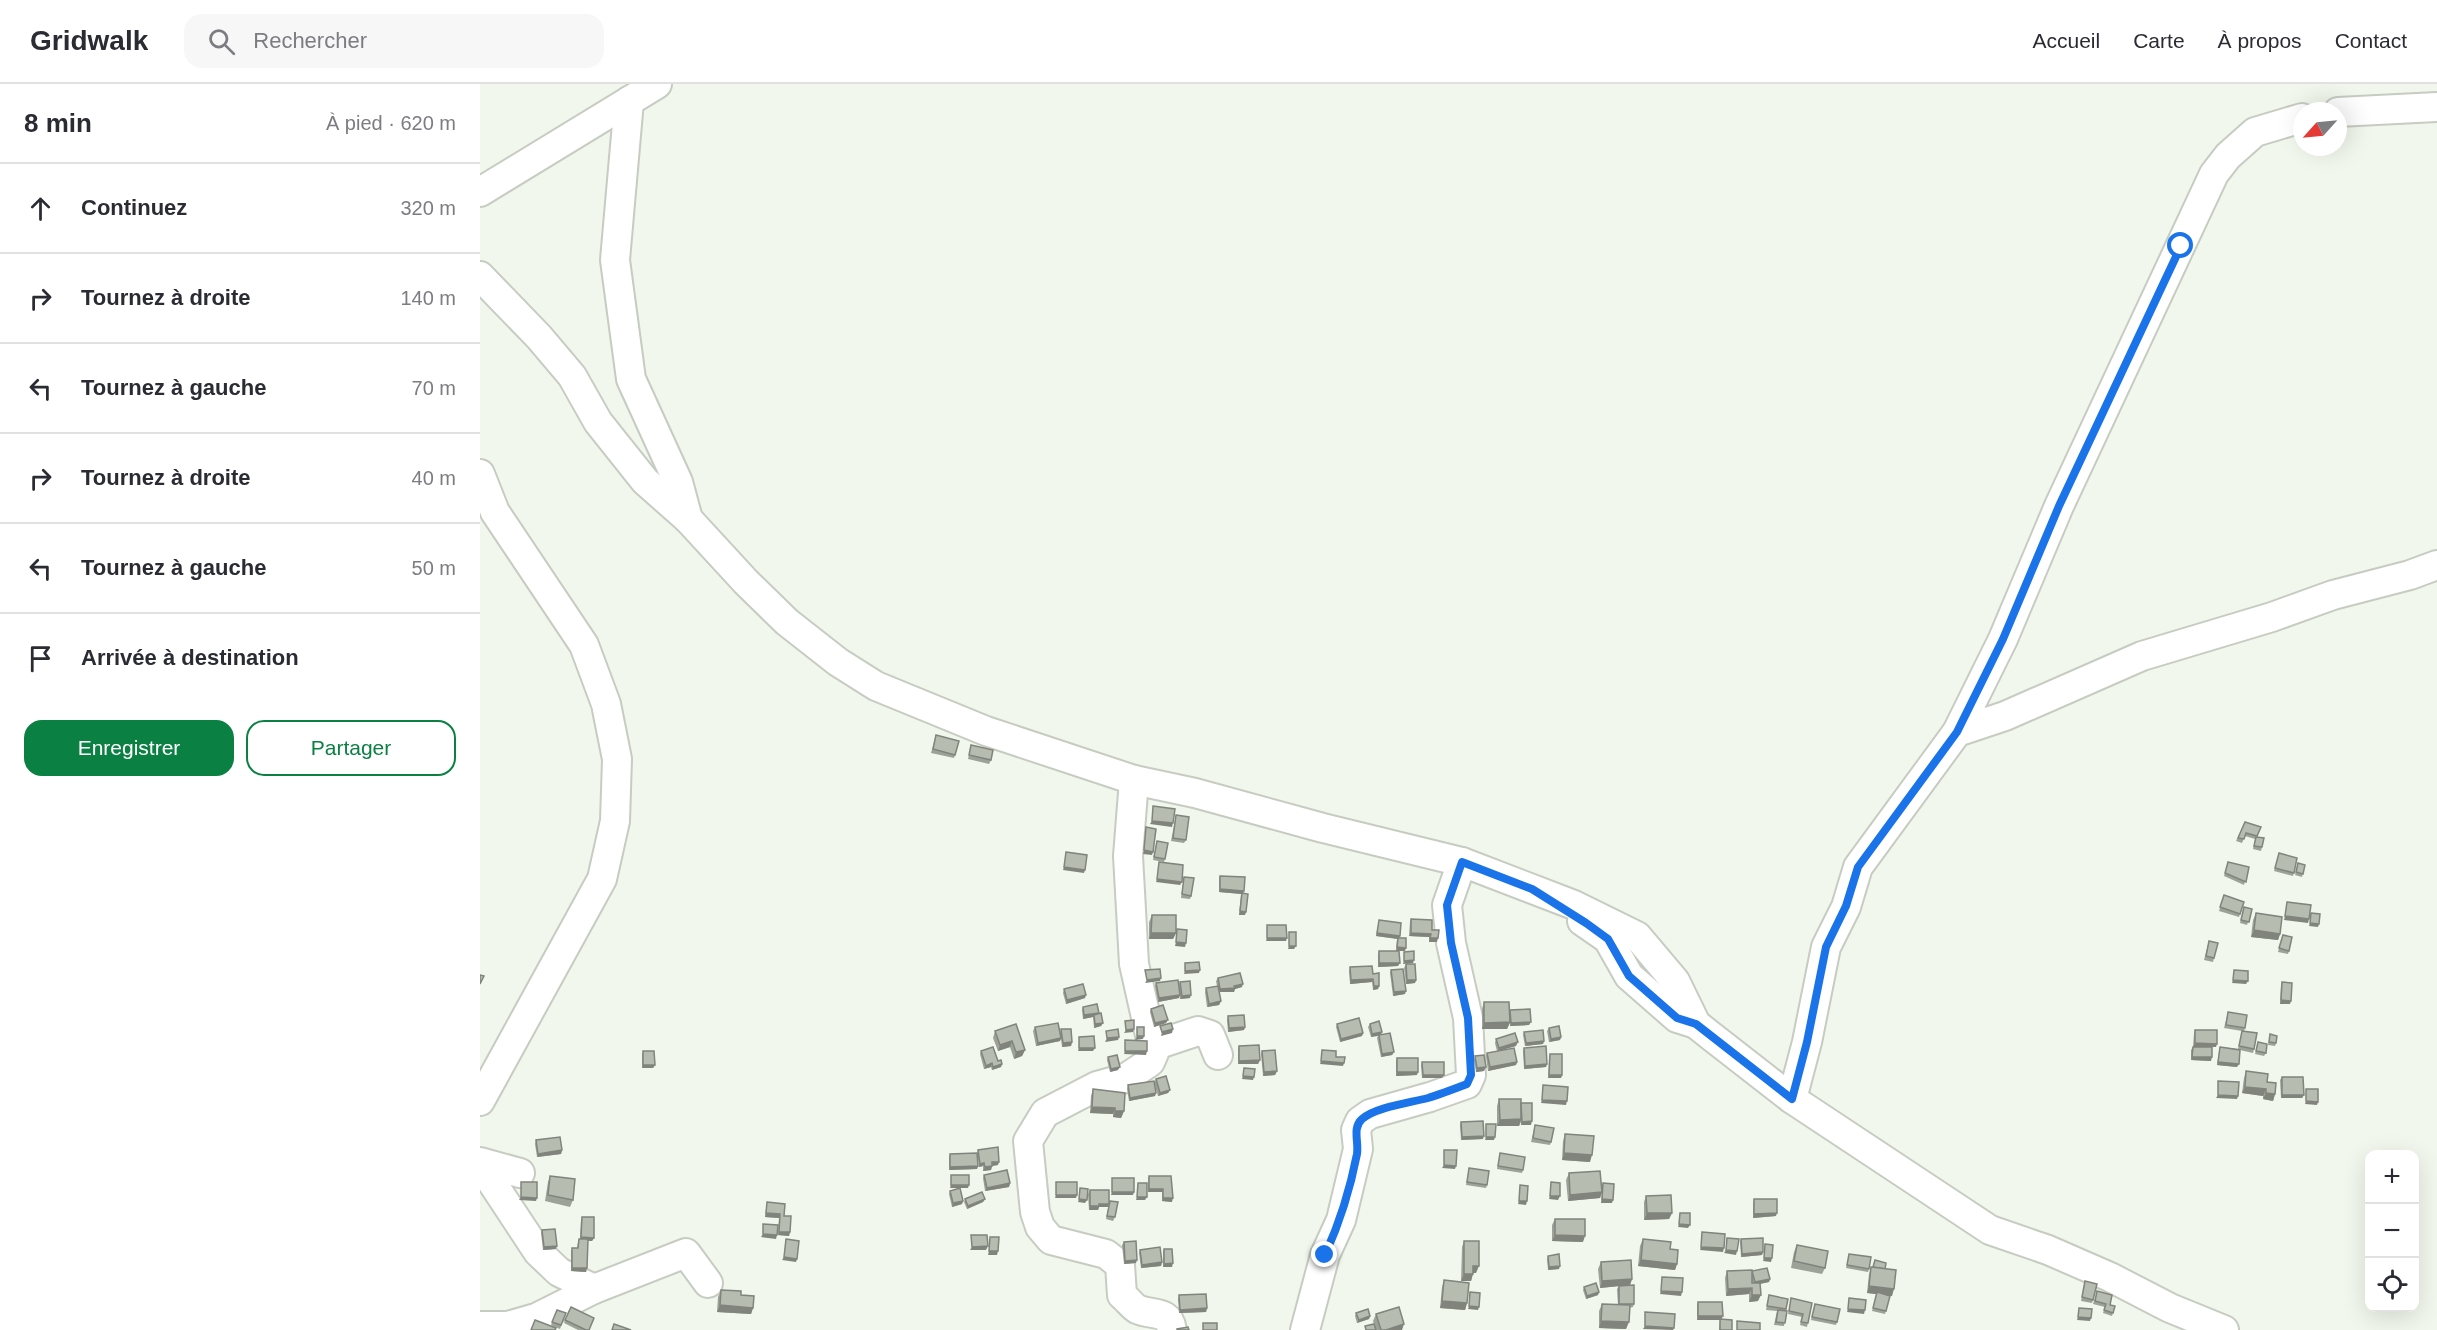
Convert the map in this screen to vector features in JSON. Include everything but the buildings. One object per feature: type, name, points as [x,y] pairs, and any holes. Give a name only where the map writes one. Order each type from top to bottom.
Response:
[{"type":"street","points":[[480,192],[657,84]]},
{"type":"street","points":[[629,101],[615,260],[630,379],[678,482],[688,519]]},
{"type":"street","points":[[2347,112],[2437,107]]},
{"type":"street","points":[[1792,1099],[1807,1042],[1826,947],[1846,906],[1858,867],[1957,732],[2003,639],[2059,506],[2214,174],[2228,156],[2255,132],[2293,121]]},
{"type":"street","points":[[480,276],[539,337],[572,376],[598,422],[645,481],[688,519],[746,582],[787,622],[838,662],[876,686],[986,731],[1134,780],[1195,793],[1323,828],[1462,862],[1575,905],[1637,936],[1675,981],[1696,1024],[1792,1099],[1990,1230],[2048,1250],[2100,1272],[2170,1308],[2224,1330]]},
{"type":"street","points":[[480,474],[495,512],[584,645],[606,704],[617,759],[615,821],[602,879],[480,1101]]},
{"type":"street","points":[[1957,732],[2005,716],[2142,656],[2272,617],[2333,595],[2410,575],[2437,565]]},
{"type":"street","points":[[1134,780],[1128,856],[1134,964],[1154,1053],[1150,1062],[1126,1078],[1097,1086],[1045,1113],[1028,1141],[1035,1212],[1040,1227],[1052,1240],[1106,1254],[1120,1265],[1122,1295],[1137,1309],[1163,1314],[1171,1322],[1172,1330]]},
{"type":"street","points":[[1305,1330],[1325,1255],[1341,1220],[1358,1149],[1356,1130],[1360,1121],[1370,1114],[1467,1084],[1471,1075],[1468,1018],[1451,943],[1447,905],[1462,862]]},
{"type":"street","points":[[1153,1046],[1198,1031],[1210,1035],[1218,1055]]},
{"type":"street","points":[[480,1163],[520,1173]]},
{"type":"street","points":[[480,1163],[538,1252],[559,1272],[594,1288]]},
{"type":"street","points":[[480,1326],[508,1326],[536,1318],[594,1288],[686,1253],[708,1283]]},
{"type":"route","points":[[1325,1255],[1341,1220],[1358,1149],[1356,1130],[1360,1121],[1370,1114],[1467,1084],[1471,1075],[1468,1018],[1451,943],[1447,905],[1462,862],[1532,889],[1586,923],[1608,939],[1629,976],[1677,1018],[1696,1024],[1792,1099],[1807,1042],[1826,947],[1846,906],[1858,867],[1957,732],[2003,639],[2059,506],[2181,246]]}]
